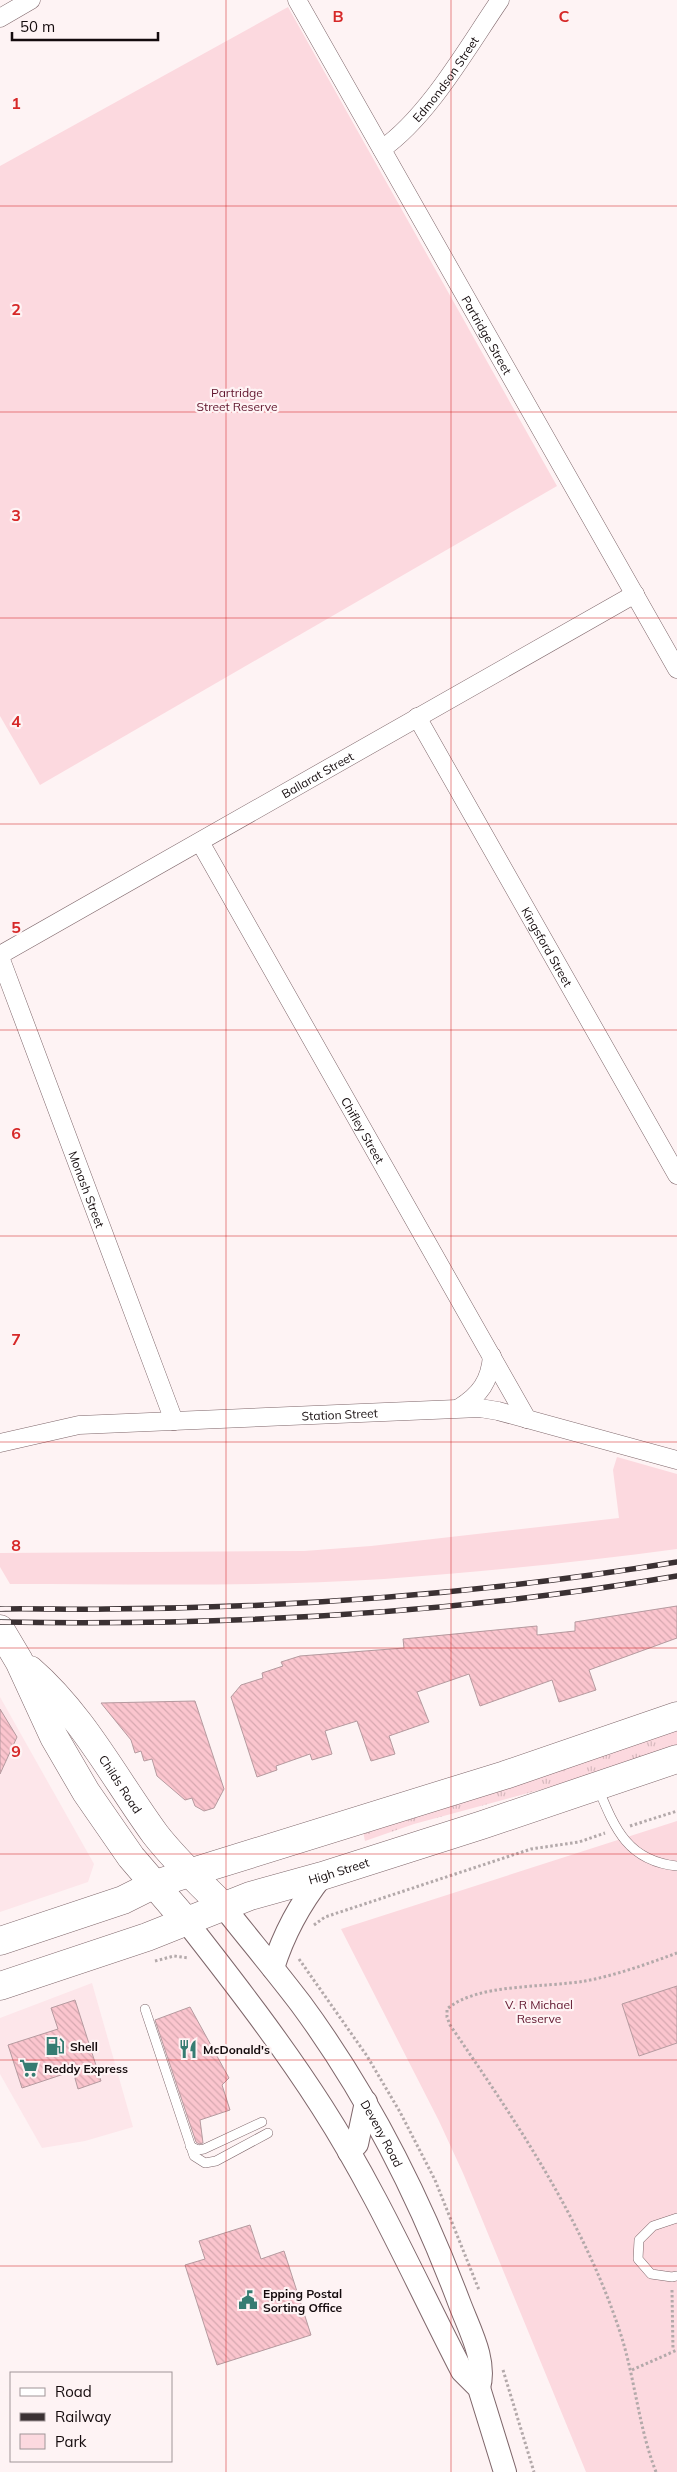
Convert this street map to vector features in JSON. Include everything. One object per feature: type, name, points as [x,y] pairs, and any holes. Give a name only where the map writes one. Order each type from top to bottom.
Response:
[{"type":"main road","name":"Childs Road","points":[[0,1629],[54,1737],[86,1792],[131,1857],[153,1885],[186,1921]]},
{"type":"main road","name":"Childs Road","points":[[15,1662],[47,1685],[99,1751],[160,1841],[223,1906]]},
{"type":"main road","points":[[0,1941],[123,1900],[153,1885],[189,1873],[505,1775],[677,1716]]},
{"type":"main road","name":"High Street","points":[[0,1986],[147,1937],[250,1896],[322,1876],[677,1759]]},
{"type":"street","points":[[0,18],[31,0]]},
{"type":"street","name":"Partridge Street","points":[[297,0],[677,668]]},
{"type":"street","name":"Edmondson Street","points":[[382,149],[418,119],[500,0]]},
{"type":"street","name":"Ballarat Street","points":[[0,956],[634,594]]},
{"type":"street","name":"Kingsford Street","points":[[417,717],[677,1175]]},
{"type":"street","name":"Chifley Street","points":[[200,842],[527,1419]]},
{"type":"street","name":"Monash Street","points":[[0,956],[174,1421]]},
{"type":"street","points":[[459,1408],[473,1400],[481,1391],[491,1370],[492,1356]]},
{"type":"street","name":"Station Street","points":[[0,1443],[78,1425],[459,1408],[498,1411],[677,1460]]},
{"type":"street","points":[[273,1968],[283,1937],[302,1901],[322,1876]]},
{"type":"street","name":"Deveny Road","points":[[223,1906],[301,2004],[366,2102],[403,2171],[455,2292],[478,2354],[483,2375],[479,2388]]},
{"type":"street","name":"Deveny Road","points":[[186,1921],[299,2073],[349,2152],[392,2229],[462,2371],[479,2388],[505,2472]]},
{"type":"street","points":[[349,2152],[357,2144],[366,2102]]},
{"type":"lane","points":[[597,1786],[616,1830],[639,1854],[667,1865],[677,1866]]},
{"type":"lane","points":[[145,2009],[194,2156],[205,2163],[211,2163],[268,2133]]},
{"type":"lane","points":[[190,2146],[198,2150],[204,2149],[262,2122]]},
{"type":"lane","points":[[674,2276],[651,2274],[638,2259],[639,2240],[653,2226],[677,2218]]},
{"type":"path","points":[[309,1930],[325,1917],[531,1849],[579,1842],[677,1811]]},
{"type":"path","points":[[656,2472],[645,2443],[632,2370],[606,2293],[577,2232],[525,2136],[450,2025],[447,2009],[468,1996],[608,1976],[677,1952]]},
{"type":"path","points":[[150,1962],[174,1956],[186,1959],[211,1953]]},
{"type":"path","points":[[632,2370],[675,2350],[674,2276]]},
{"type":"shaded area","points":[[0,1697],[94,1864],[88,1882],[0,1912]]},
{"type":"shaded area","name":"Shell","points":[[92,1983],[133,2127],[85,2141],[42,2148],[0,2074],[0,2018]]},
{"type":"green space","name":"Partridge Street Reserve","points":[[288,7],[557,486],[40,785],[0,716],[0,166]]},
{"type":"green space","points":[[617,1457],[677,1474],[677,1549],[457,1573],[337,1582],[197,1585],[10,1584],[0,1567],[0,1553],[304,1551],[371,1546],[619,1518],[613,1470]]},
{"type":"green space","points":[[677,1727],[677,1747],[573,1781],[414,1824],[365,1841],[363,1832]]},
{"type":"green space","name":"V. R Michael Reserve","points":[[677,1821],[677,2472],[586,2472],[463,2173],[439,2121],[341,1929]]},
{"type":"building","points":[[677,1606],[677,1638],[589,1670],[596,1690],[559,1702],[552,1680],[480,1706],[469,1674],[417,1692],[429,1722],[389,1736],[395,1754],[371,1761],[357,1721],[325,1731],[332,1754],[312,1760],[310,1754],[276,1766],[277,1770],[257,1777],[231,1697],[241,1685],[263,1678],[262,1673],[283,1666],[281,1662],[300,1656],[404,1648],[403,1639],[537,1626],[537,1635],[575,1631],[575,1622]]},
{"type":"building","points":[[195,1701],[224,1789],[214,1808],[204,1811],[195,1806],[192,1798],[185,1800],[157,1776],[152,1759],[144,1761],[141,1751],[135,1753],[131,1740],[101,1703]]},
{"type":"building","points":[[0,1709],[17,1737],[0,1774]]},
{"type":"building","points":[[677,1986],[677,2043],[639,2056],[622,2004]]},
{"type":"building","points":[[75,2000],[101,2081],[78,2089],[73,2071],[22,2088],[8,2045],[58,2029],[51,2008]]},
{"type":"building","name":"McDonald's","points":[[190,2007],[229,2078],[222,2085],[230,2110],[200,2120],[203,2143],[199,2144],[196,2142],[155,2020]]},
{"type":"building","name":"Epping Postal Sorting Office","points":[[250,2225],[261,2259],[284,2251],[311,2335],[217,2365],[185,2265],[205,2259],[199,2241]]},
{"type":"railway","points":[[0,1609],[177,1608],[321,1602],[464,1590],[606,1573],[677,1562]]},
{"type":"railway","points":[[0,1622],[169,1622],[340,1615],[509,1600],[677,1576]]},
{"type":"place","name":"Shell","points":[[55,2046]]},
{"type":"place","name":"McDonald's","points":[[188,2049]]},
{"type":"place","name":"Reddy Express","points":[[29,2068]]},
{"type":"place","name":"Epping Postal Sorting Office","points":[[248,2300]]}]
